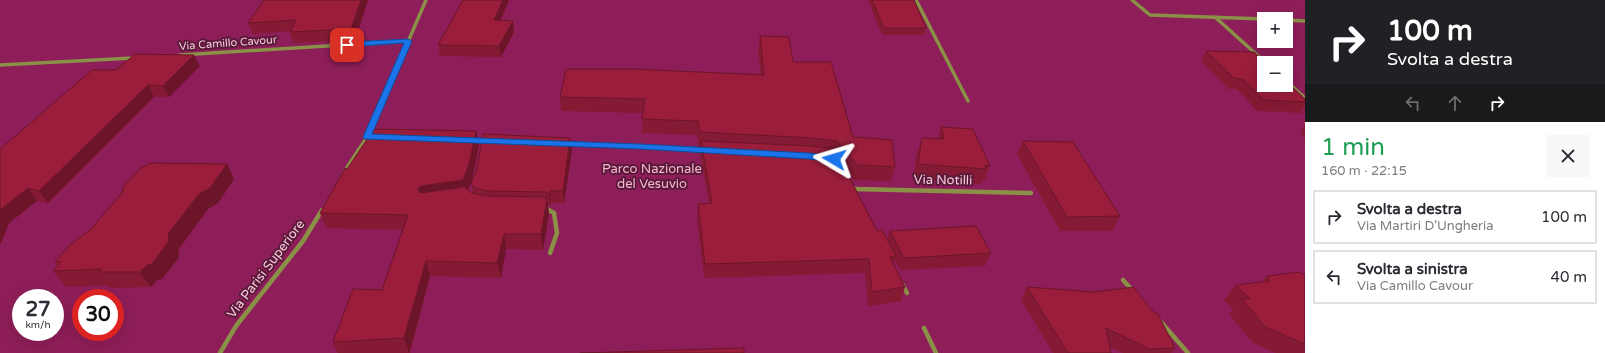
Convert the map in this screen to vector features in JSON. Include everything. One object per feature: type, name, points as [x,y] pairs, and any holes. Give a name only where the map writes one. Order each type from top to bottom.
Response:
[{"type":"street","points":[[343,175],[367,137],[426,0]]},
{"type":"street","points":[[916,0],[968,101]]},
{"type":"street","points":[[1132,0],[1150,15],[1257,19]]},
{"type":"street","points":[[1215,17],[1258,56]]},
{"type":"street","points":[[1293,20],[1305,21]]},
{"type":"street","name":"Via Camillo Cavour","points":[[176,55],[408,41]]},
{"type":"street","points":[[0,65],[137,58]]},
{"type":"street","points":[[1293,87],[1305,98]]},
{"type":"street","points":[[367,137],[375,137]]},
{"type":"street","points":[[562,144],[709,151]]},
{"type":"street","points":[[851,183],[857,196]]},
{"type":"street","name":"Via Notilli","points":[[854,189],[1031,193]]},
{"type":"street","name":"Via Parisi Superiore","points":[[220,353],[236,326],[303,241],[323,208]]},
{"type":"street","points":[[540,208],[547,208],[554,213],[557,233],[550,254]]},
{"type":"street","points":[[900,279],[907,293]]},
{"type":"street","points":[[1123,280],[1138,297]]},
{"type":"street","points":[[1159,320],[1188,353]]},
{"type":"street","points":[[924,328],[936,353]]},
{"type":"green space","name":"Parco Nazionale del Vesuvio","points":[[0,0],[1305,0],[1305,353],[0,353]]},
{"type":"building","points":[[264,0],[361,0],[351,29],[290,32],[296,20],[248,23]]},
{"type":"building","points":[[463,0],[503,0],[494,20],[513,21],[499,46],[438,45]]},
{"type":"building","points":[[872,0],[914,0],[926,28],[884,28]]},
{"type":"building","points":[[760,36],[789,37],[793,62],[831,62],[853,137],[892,140],[895,167],[857,165],[837,141],[812,138],[700,132],[698,121],[642,119],[645,99],[560,97],[566,69],[633,69],[764,75]]},
{"type":"building","points":[[1206,51],[1254,52],[1258,56],[1257,56],[1257,92],[1293,92],[1293,88],[1305,99],[1305,102],[1264,100],[1243,79],[1234,78]]},
{"type":"building","points":[[135,54],[194,55],[163,86],[148,85],[39,191],[28,188],[0,210],[0,149],[92,70],[116,70]]},
{"type":"building","points":[[941,127],[973,129],[990,166],[985,165],[986,169],[918,164],[922,138],[944,139]]},
{"type":"building","points":[[374,129],[476,131],[469,164],[463,180],[421,186],[418,189],[420,193],[465,187],[472,193],[486,196],[544,197],[547,199],[541,234],[504,234],[497,263],[426,261],[404,338],[333,342],[353,289],[382,290],[408,215],[320,213],[345,168],[347,169]]},
{"type":"building","points":[[483,134],[570,138],[563,191],[550,191],[549,194],[546,192],[488,191],[475,188],[471,184],[477,168]]},
{"type":"building","points":[[701,141],[811,146],[835,149],[848,165],[843,165],[877,231],[882,230],[896,256],[890,257],[905,287],[872,292],[869,259],[705,264],[698,204],[712,203]]},
{"type":"building","points":[[1023,141],[1073,142],[1120,216],[1067,217]]},
{"type":"building","points":[[151,163],[227,164],[210,188],[199,194],[168,234],[169,241],[152,264],[147,265],[140,272],[99,272],[102,269],[53,271],[61,262],[55,261],[72,243],[91,229],[122,193],[123,187],[141,168]]},
{"type":"building","points":[[976,226],[991,253],[904,258],[890,231]]},
{"type":"building","points":[[1300,272],[1305,276],[1305,344],[1265,327],[1242,299],[1250,299],[1236,285],[1270,281],[1267,276]]},
{"type":"building","points":[[1027,287],[1094,292],[1134,287],[1153,312],[1158,314],[1175,348],[1149,349],[1106,328],[1111,353],[1068,353]]},
{"type":"building","points":[[744,348],[744,353],[580,353]]},
{"type":"route","points":[[347,45],[408,41],[367,137],[483,140],[640,147],[809,156],[834,159]]}]
